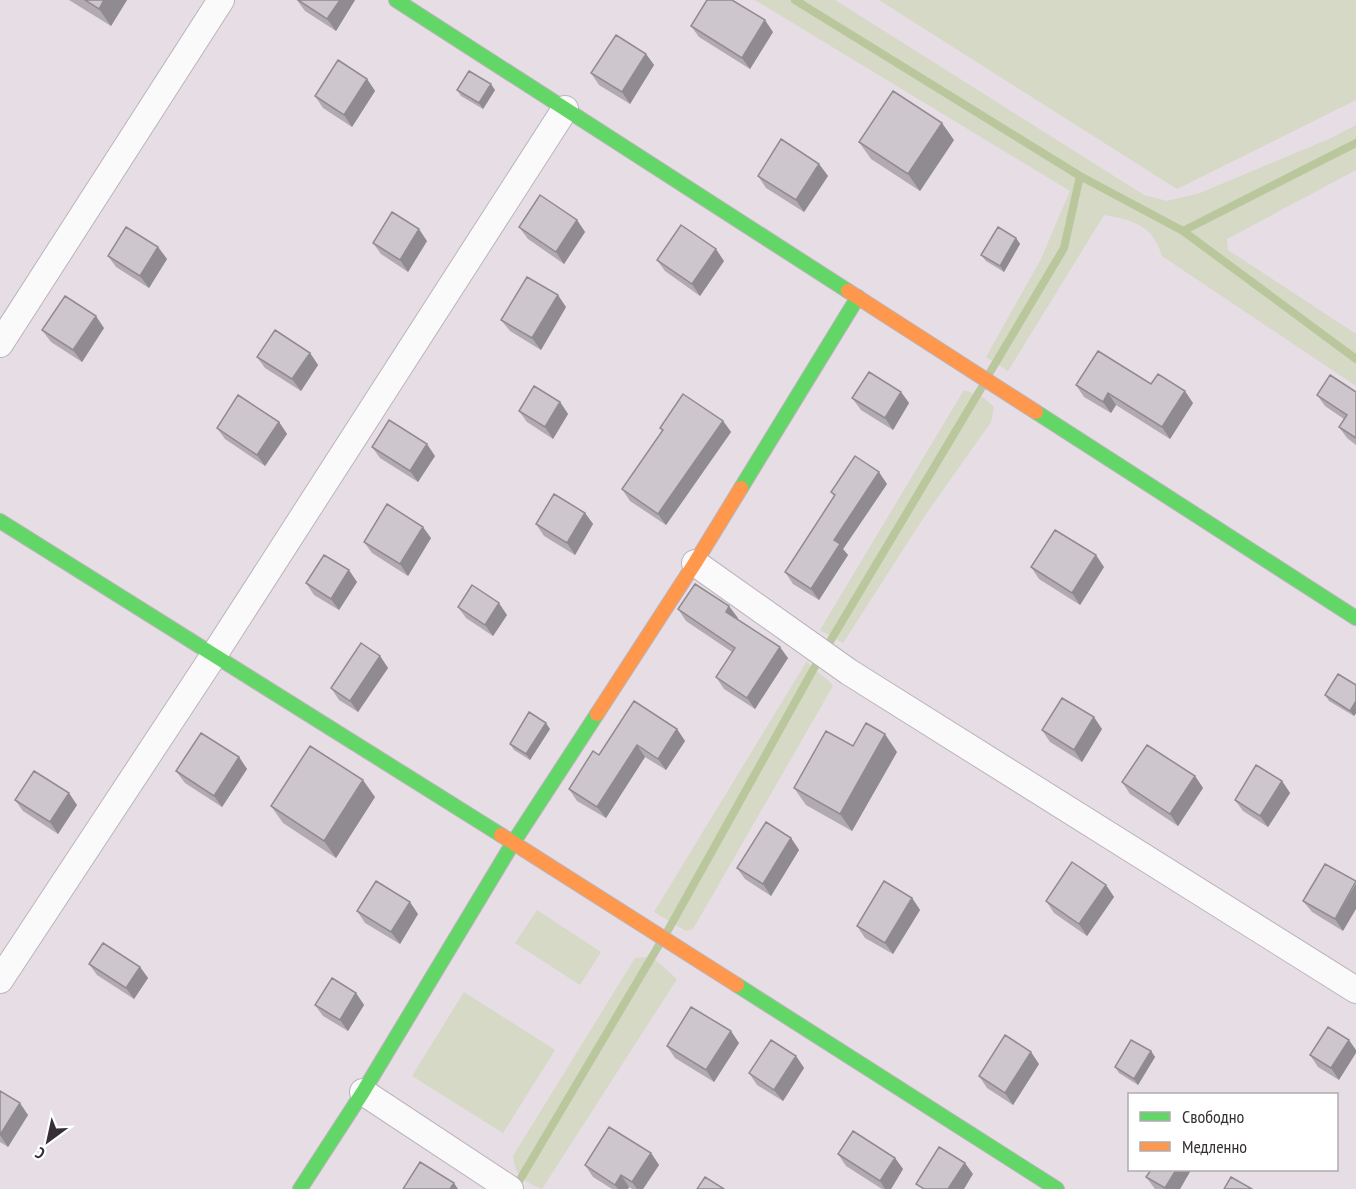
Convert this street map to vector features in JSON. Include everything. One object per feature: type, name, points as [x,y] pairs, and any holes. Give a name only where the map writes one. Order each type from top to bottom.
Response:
[{"type":"street","points":[[0,344],[221,0]]},
{"type":"street","points":[[396,0],[1356,618]]},
{"type":"street","points":[[0,980],[214,655],[565,109]]},
{"type":"street","points":[[300,1189],[363,1092],[513,843],[695,563],[858,297]]},
{"type":"street","points":[[0,521],[513,843],[1057,1189]]},
{"type":"street","points":[[695,563],[849,672],[1356,990]]},
{"type":"street","points":[[363,1092],[510,1189]]},
{"type":"green space","points":[[755,0],[835,0],[1144,195],[1167,201],[1200,193],[1329,139],[1356,125],[1356,170],[1227,239],[1228,250],[1356,334],[1356,386],[1162,256],[1153,237],[1140,226],[1124,219],[1104,215],[1008,371],[986,357],[1041,259],[1070,191]]},
{"type":"green space","points":[[879,0],[1356,0],[1356,100],[1177,189]]},
{"type":"green space","points":[[964,390],[984,398],[994,407],[991,422],[924,517],[843,643],[820,630]]},
{"type":"green space","points":[[807,661],[833,686],[693,929],[686,931],[654,912]]},
{"type":"green space","points":[[537,910],[601,952],[580,985],[515,943]]},
{"type":"green space","points":[[652,957],[677,979],[542,1189],[530,1184],[518,1174],[513,1156],[635,958]]},
{"type":"green space","points":[[464,992],[555,1050],[503,1133],[412,1076]]},
{"type":"building","points":[[85,0],[104,0],[99,9]]},
{"type":"building","points":[[298,0],[340,0],[327,19]]},
{"type":"building","points":[[707,0],[732,0],[765,20],[742,58],[691,26]]},
{"type":"building","points":[[616,35],[646,54],[622,92],[591,73]]},
{"type":"building","points":[[338,60],[367,79],[344,115],[315,96]]},
{"type":"building","points":[[469,71],[491,84],[479,103],[457,90]]},
{"type":"building","points":[[893,91],[942,123],[908,174],[859,142]]},
{"type":"building","points":[[781,139],[819,164],[796,200],[758,176]]},
{"type":"building","points":[[540,195],[577,220],[556,252],[519,227]]},
{"type":"building","points":[[392,212],[419,229],[400,260],[373,243]]},
{"type":"building","points":[[681,225],[716,249],[692,284],[657,260]]},
{"type":"building","points":[[126,227],[158,247],[140,276],[108,256]]},
{"type":"building","points":[[998,227],[1016,238],[1000,266],[981,255]]},
{"type":"building","points":[[527,277],[558,295],[532,338],[501,320]]},
{"type":"building","points":[[65,296],[96,316],[73,350],[42,330]]},
{"type":"building","points":[[275,330],[310,353],[292,379],[257,357]]},
{"type":"building","points":[[1098,351],[1151,384],[1158,374],[1185,391],[1162,427],[1108,393],[1103,402],[1076,385]]},
{"type":"building","points":[[869,372],[901,392],[885,418],[852,398]]},
{"type":"building","points":[[1330,375],[1356,392],[1356,438],[1339,427],[1347,415],[1317,395]]},
{"type":"building","points":[[534,386],[560,402],[545,427],[519,411]]},
{"type":"building","points":[[683,394],[723,421],[658,514],[622,489],[663,430],[660,428]]},
{"type":"building","points":[[238,395],[279,422],[257,455],[217,428]]},
{"type":"building","points":[[389,420],[427,444],[410,471],[372,447]]},
{"type":"building","points":[[855,456],[879,472],[834,540],[840,544],[811,589],[785,572],[835,495],[831,492]]},
{"type":"building","points":[[554,494],[585,513],[567,543],[536,524]]},
{"type":"building","points":[[387,504],[423,527],[400,564],[364,542]]},
{"type":"building","points":[[1055,530],[1096,555],[1072,593],[1031,567]]},
{"type":"building","points":[[324,555],[349,570],[331,599],[306,583]]},
{"type":"building","points":[[695,584],[729,606],[726,612],[780,647],[747,698],[716,677],[735,648],[678,609]]},
{"type":"building","points":[[472,585],[499,603],[485,625],[458,607]]},
{"type":"building","points":[[361,643],[380,656],[350,701],[331,688]]},
{"type":"building","points":[[1338,674],[1356,685],[1356,701],[1350,711],[1325,695]]},
{"type":"building","points":[[1062,698],[1094,717],[1074,750],[1042,730]]},
{"type":"building","points":[[634,701],[677,729],[658,759],[637,745],[597,807],[569,789],[593,751],[599,755]]},
{"type":"building","points":[[529,712],[546,723],[526,754],[510,744]]},
{"type":"building","points":[[866,723],[885,734],[840,814],[794,788],[826,731],[853,746]]},
{"type":"building","points":[[201,733],[239,757],[214,796],[176,771]]},
{"type":"building","points":[[1147,745],[1195,776],[1170,814],[1122,782]]},
{"type":"building","points":[[310,746],[363,780],[324,841],[271,806]]},
{"type":"building","points":[[1256,765],[1282,781],[1260,816],[1235,800]]},
{"type":"building","points":[[34,771],[69,793],[50,822],[15,800]]},
{"type":"building","points":[[766,822],[791,838],[763,884],[737,868]]},
{"type":"building","points":[[1072,862],[1106,885],[1079,924],[1046,901]]},
{"type":"building","points":[[1325,864],[1356,881],[1335,919],[1303,901]]},
{"type":"building","points":[[376,881],[410,902],[391,932],[357,911]]},
{"type":"building","points":[[884,881],[912,898],[885,943],[857,926]]},
{"type":"building","points":[[103,943],[140,967],[126,988],[89,964]]},
{"type":"building","points":[[332,978],[356,993],[340,1020],[315,1005]]},
{"type":"building","points":[[691,1007],[731,1031],[706,1070],[667,1046]]},
{"type":"building","points":[[1328,1027],[1349,1040],[1331,1068],[1310,1055]]},
{"type":"building","points":[[1005,1035],[1031,1052],[1005,1093],[979,1076]]},
{"type":"building","points":[[771,1040],[796,1056],[774,1090],[749,1073]]},
{"type":"building","points":[[1131,1040],[1151,1051],[1134,1079],[1115,1067]]},
{"type":"building","points":[[0,1091],[20,1103],[0,1135]]},
{"type":"building","points":[[609,1127],[651,1153],[632,1182],[621,1175],[615,1185],[585,1165]]},
{"type":"building","points":[[853,1131],[895,1158],[880,1181],[838,1154]]},
{"type":"building","points":[[939,1147],[965,1163],[948,1189],[924,1189],[916,1184]]},
{"type":"building","points":[[420,1162],[454,1183],[450,1189],[403,1189]]},
{"type":"building","points":[[1150,1171],[1175,1171],[1165,1188],[1146,1177]]},
{"type":"building","points":[[705,1177],[724,1189],[697,1189]]},
{"type":"building","points":[[1231,1177],[1252,1189],[1224,1189]]},
{"type":"waterway","points":[[795,0],[1080,176],[1183,231],[1356,359]]},
{"type":"waterway","points":[[1183,231],[1356,143]]},
{"type":"waterway","points":[[989,374],[1064,248],[1080,176]]},
{"type":"waterway","points":[[667,932],[813,670],[982,387]]},
{"type":"waterway","points":[[515,1188],[659,945]]},
{"type":"traffic: fast","points":[[396,0],[848,291]]},
{"type":"traffic: fast","points":[[741,488],[858,297]]},
{"type":"traffic: fast","points":[[1036,412],[1356,618]]},
{"type":"traffic: fast","points":[[0,521],[501,835]]},
{"type":"traffic: fast","points":[[300,1189],[363,1092],[513,843],[597,714]]},
{"type":"traffic: fast","points":[[737,985],[1057,1189]]},
{"type":"traffic: slow","points":[[848,291],[1036,412]]},
{"type":"traffic: slow","points":[[597,714],[741,488]]},
{"type":"traffic: slow","points":[[501,835],[737,985]]}]
